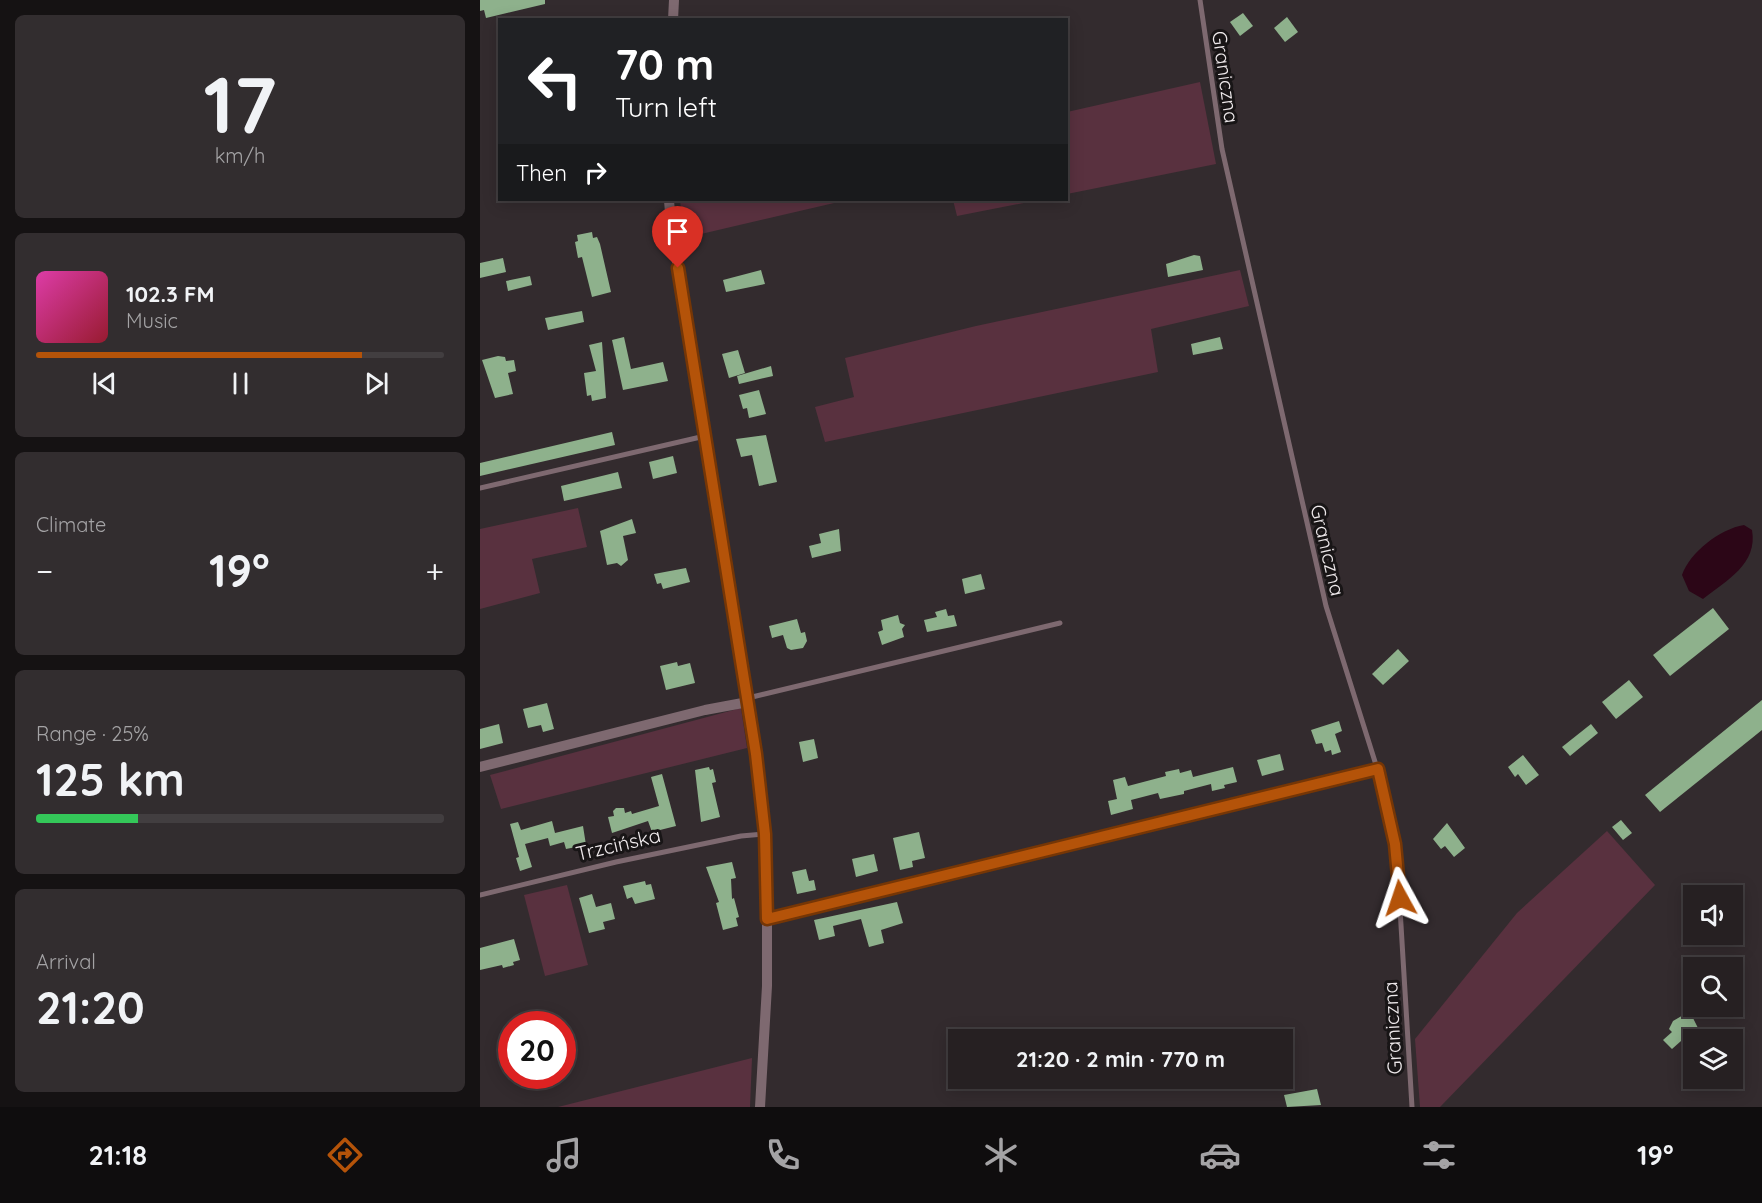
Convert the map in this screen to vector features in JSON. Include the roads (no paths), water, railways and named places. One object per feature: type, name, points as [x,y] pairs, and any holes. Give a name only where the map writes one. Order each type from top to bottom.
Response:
[{"type":"street","points":[[673,18],[674,0]]},
{"type":"street","points":[[669,201],[671,225],[748,700],[765,834],[767,919],[760,1107]]},
{"type":"street","points":[[480,767],[748,700]]},
{"type":"lane","name":"Graniczna","points":[[1200,0],[1224,159],[1315,561],[1326,606],[1378,769],[1396,852],[1412,1107]]},
{"type":"lane","points":[[480,488],[705,436]]},
{"type":"lane","points":[[748,700],[1060,623]]},
{"type":"lane","points":[[767,919],[1378,769]]},
{"type":"lane","name":"Trzcińska","points":[[480,895],[627,860],[741,836],[765,834]]}]
